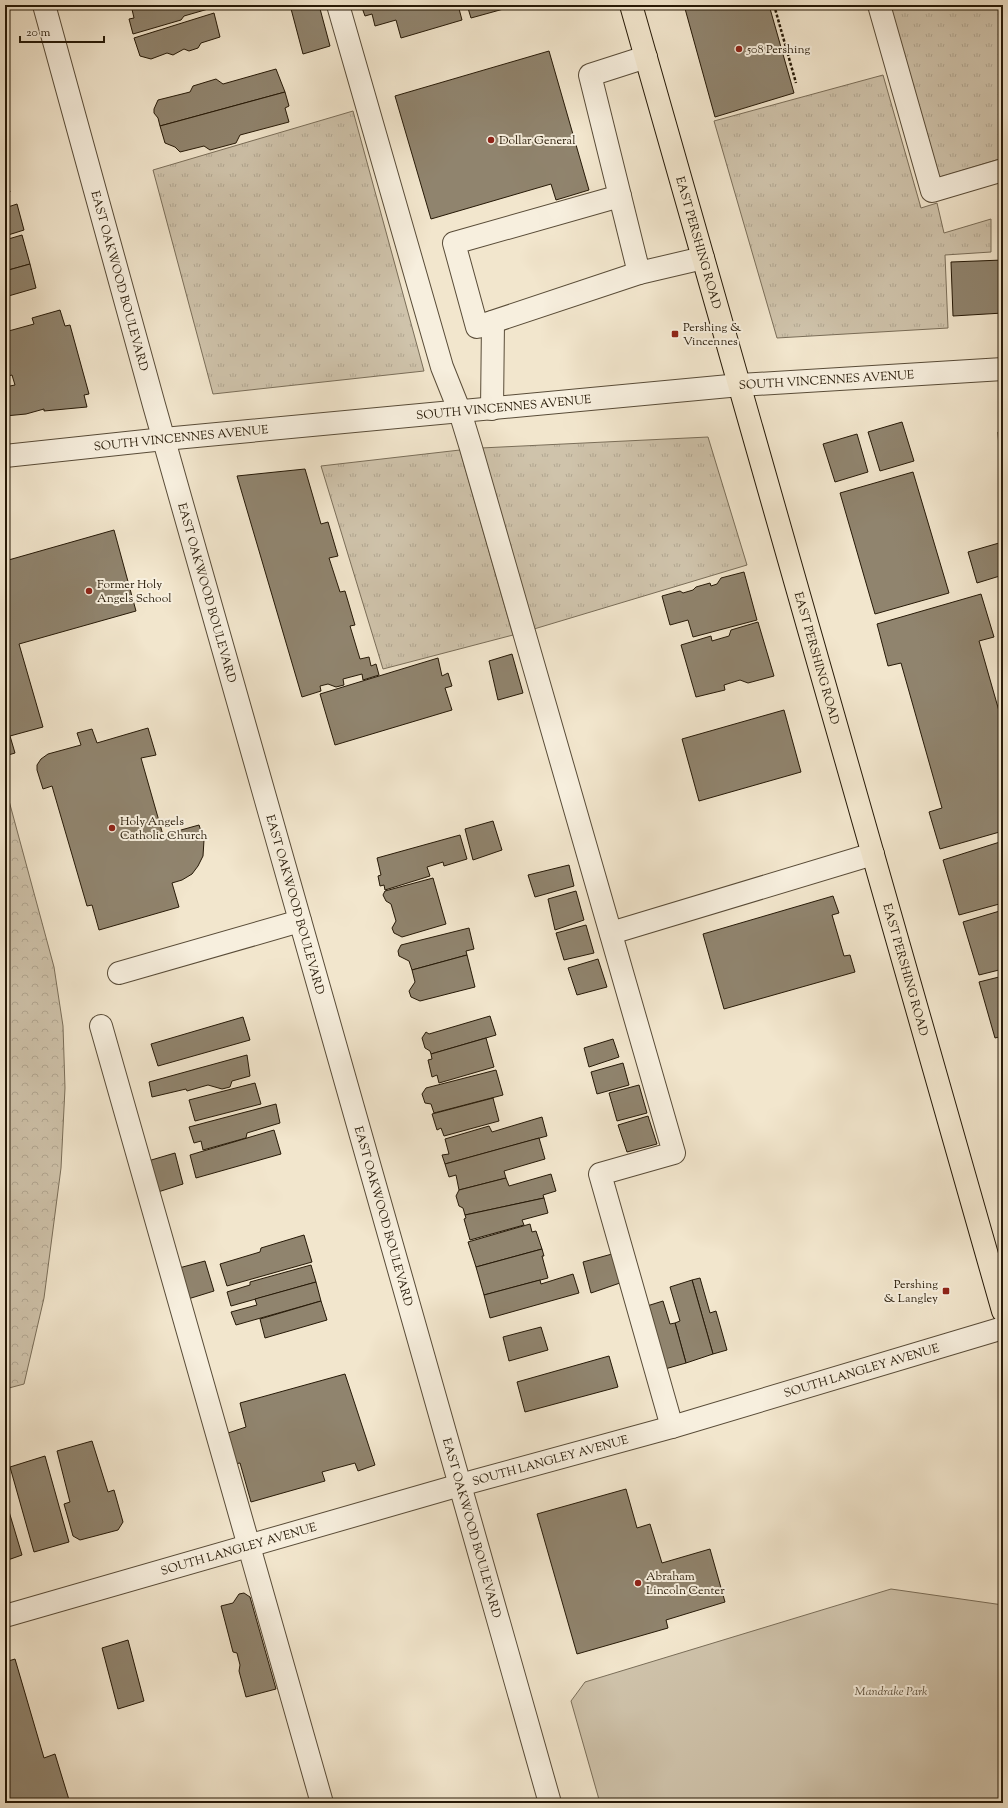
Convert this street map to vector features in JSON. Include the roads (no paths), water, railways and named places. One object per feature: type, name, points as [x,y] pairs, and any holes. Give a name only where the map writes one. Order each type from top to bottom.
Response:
[{"type":"main road","name":"EAST PERSHING ROAD","points":[[631,5],[1003,1311]]},
{"type":"street","name":"EAST OAKWOOD BOULEVARD","points":[[44,5],[164,439],[550,1803]]},
{"type":"street","points":[[338,5],[442,367],[460,412],[674,1153],[600,1174],[672,1427]]},
{"type":"street","points":[[879,5],[932,191],[1003,170]]},
{"type":"street","points":[[639,274],[590,75],[646,57]]},
{"type":"street","points":[[620,196],[454,243],[477,327],[639,274],[703,258]]},
{"type":"street","points":[[492,409],[493,322]]},
{"type":"street","name":"SOUTH VINCENNES AVENUE","points":[[5,456],[164,439],[740,385],[1003,369]]},
{"type":"street","points":[[611,933],[873,854]]},
{"type":"street","points":[[119,973],[300,921]]},
{"type":"street","points":[[101,1026],[322,1803]]},
{"type":"street","name":"SOUTH LANGLEY AVENUE","points":[[5,1616],[460,1485],[672,1427],[1003,1328]]},
{"type":"place","name":"508 Pershing","points":[[739,49]]},
{"type":"place","name":"Dollar General","points":[[491,140]]},
{"type":"place","name":"Pershing & Vincennes","points":[[675,334]]},
{"type":"place","name":"Former Holy Angels School","points":[[89,591]]},
{"type":"place","name":"Holy Angels Catholic Church","points":[[112,828]]},
{"type":"place","name":"Pershing & Langley","points":[[946,1291]]},
{"type":"place","name":"Abraham Lincoln Center","points":[[638,1583]]},
{"type":"park label","name":"Mandrake Park","points":[[891,1691]]}]
